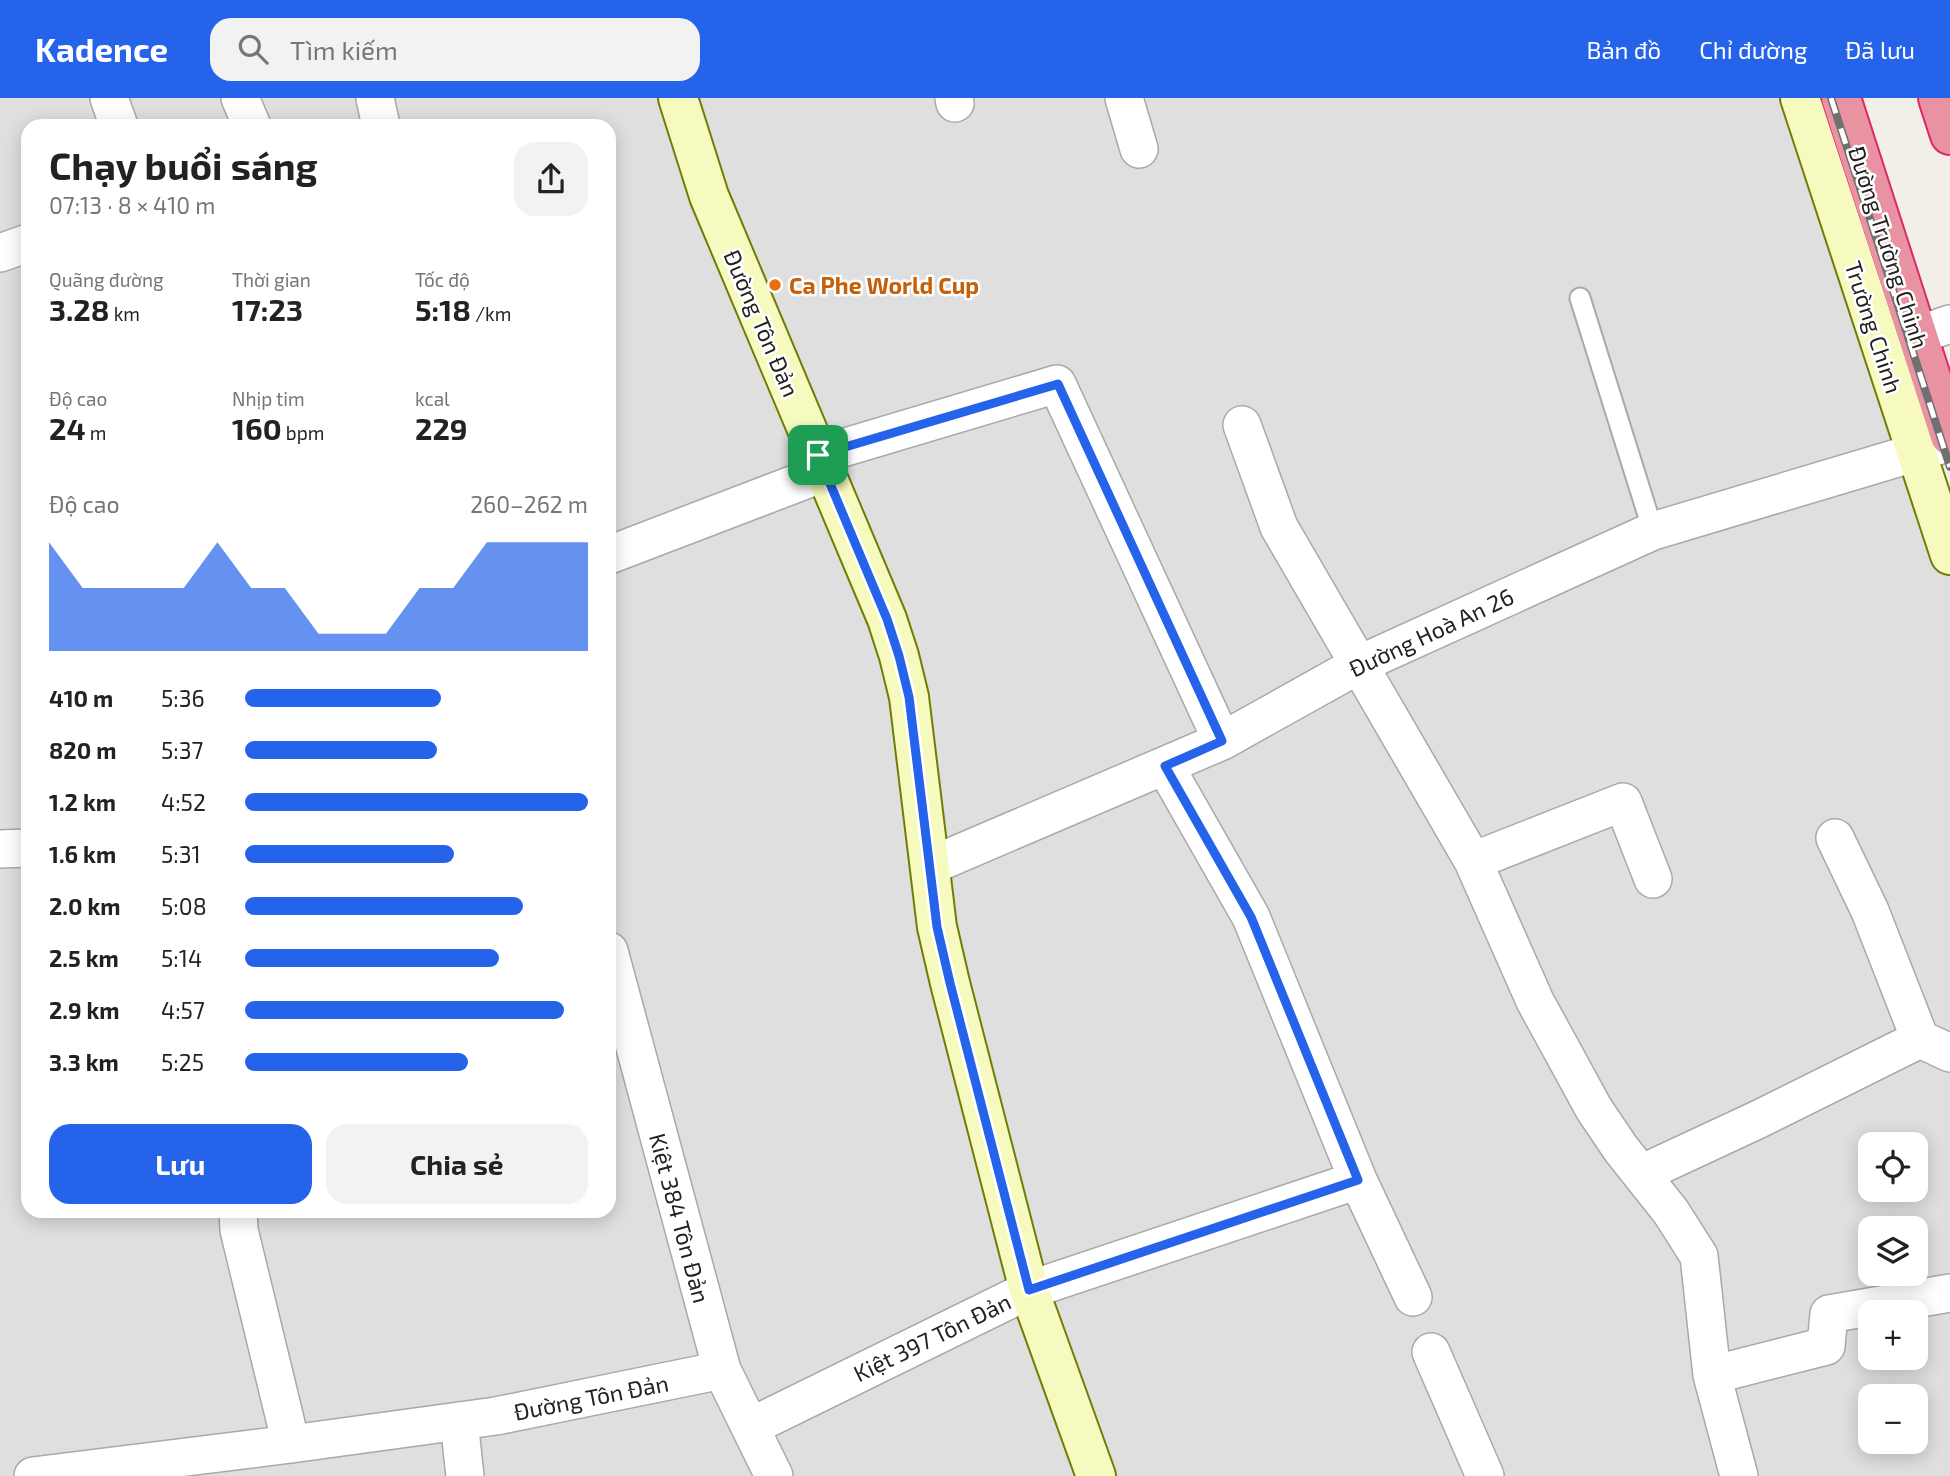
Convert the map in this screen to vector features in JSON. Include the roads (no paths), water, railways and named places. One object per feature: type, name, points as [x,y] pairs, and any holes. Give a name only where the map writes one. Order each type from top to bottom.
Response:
[{"type":"highway","name":"Đường Trường Chinh","points":[[1841,98],[1934,329],[1950,436]]},
{"type":"highway","points":[[1940,98],[1950,135]]},
{"type":"street","points":[[109,98],[116,119]]},
{"type":"street","points":[[240,98],[250,119]]},
{"type":"street","points":[[375,98],[380,119]]},
{"type":"street","name":"Đường Tôn Đản","points":[[678,98],[709,196],[887,619],[899,656],[909,697],[937,927],[950,983],[1029,1290],[1096,1476]]},
{"type":"street","points":[[1124,98],[1139,149]]},
{"type":"street","name":"Trường Chinh","points":[[1800,98],[1933,447],[1950,555]]},
{"type":"street","points":[[0,253],[21,246]]},
{"type":"street","points":[[616,552],[822,464],[1058,384],[1222,741]]},
{"type":"street","points":[[1242,425],[1279,527],[1473,861],[1535,1001],[1561,1049],[1620,1149],[1671,1212],[1699,1256],[1713,1375],[1739,1476]]},
{"type":"street","name":"Đường Hoà An 26","points":[[930,866],[1222,741],[1360,664],[1653,531],[1933,447]]},
{"type":"street","points":[[1165,766],[1251,917],[1358,1180],[1413,1297]]},
{"type":"street","points":[[1473,861],[1623,802],[1653,879]]},
{"type":"street","points":[[1641,1174],[1757,1120],[1935,1046],[1835,838]]},
{"type":"street","points":[[0,849],[21,848]]},
{"type":"street","name":"Kiệt 384 Tôn Đản","points":[[616,977],[722,1370],[774,1476]]},
{"type":"street","name":"Kiệt 397 Tôn Đản","points":[[750,1427],[1029,1290],[1358,1180]]},
{"type":"street","points":[[238,1218],[239,1230],[291,1444]]},
{"type":"street","points":[[1713,1375],[1826,1346],[1829,1314],[1950,1293]]},
{"type":"street","points":[[1431,1352],[1485,1476]]},
{"type":"street","name":"Đường Tôn Đản","points":[[33,1476],[69,1474],[496,1416],[722,1370]]},
{"type":"street","points":[[459,1421],[465,1476]]},
{"type":"lane","points":[[1580,298],[1653,531]]},
{"type":"railway","points":[[1831,98],[1950,467]]},
{"type":"place","name":"Ca Phe World Cup","points":[[775,285]]}]
